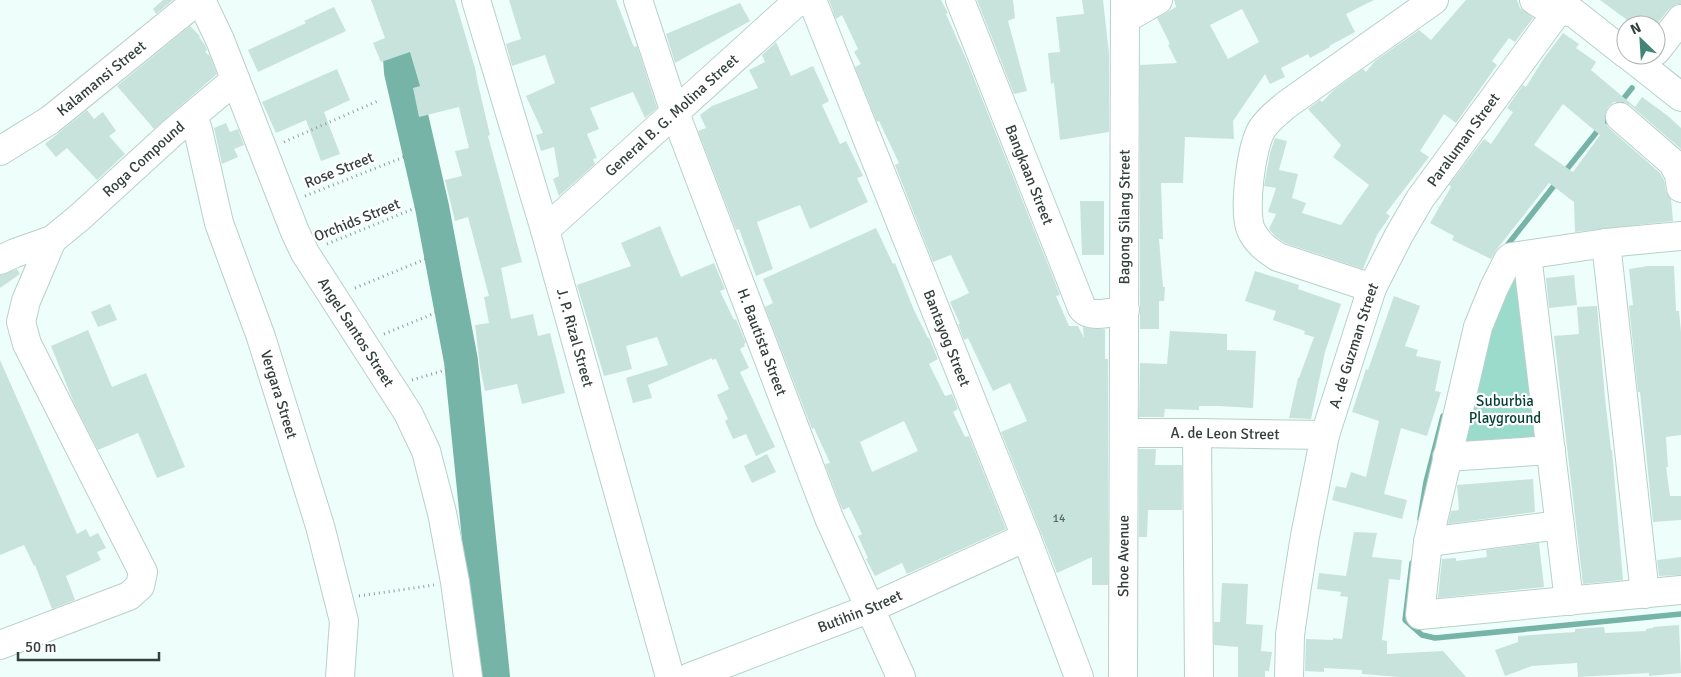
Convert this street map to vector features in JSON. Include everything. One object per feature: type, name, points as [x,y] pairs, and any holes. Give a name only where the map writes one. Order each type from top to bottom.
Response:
[{"type":"street","name":"Angel Santos Street","points":[[200,0],[220,40],[284,205],[305,253],[408,414],[426,451],[442,513],[455,582],[468,677]]},
{"type":"street","name":"Kalamansi Street","points":[[0,151],[50,120],[200,0]]},
{"type":"street","name":"J. P. Rizal Street","points":[[476,0],[545,230],[670,677]]},
{"type":"street","name":"H. Bautista Street","points":[[638,0],[675,113],[829,518],[901,677]]},
{"type":"street","name":"General B. G. Molina Street","points":[[545,230],[799,0]]},
{"type":"street","name":"Bantayog Street","points":[[812,0],[1026,537],[1079,677]]},
{"type":"street","name":"Bangkaan Street","points":[[960,0],[1082,308],[1092,314],[1124,310]]},
{"type":"street","points":[[1125,10],[1158,0]]},
{"type":"street","name":"A. de Guzman Street","points":[[1289,677],[1290,635],[1297,586],[1311,502],[1325,435],[1372,288],[1278,257],[1257,240],[1251,230],[1247,216],[1252,155],[1262,129],[1276,114],[1434,0]]},
{"type":"street","points":[[1552,3],[1574,13],[1616,40]]},
{"type":"street","name":"Paraluman Street","points":[[1372,288],[1395,242],[1420,199],[1552,3]]},
{"type":"street","name":"Bagong Silang Street","points":[[1125,10],[1125,433]]},
{"type":"street","points":[[1666,33],[1681,19]]},
{"type":"street","points":[[1650,65],[1681,97]]},
{"type":"street","name":"Roga Compound","points":[[52,240],[172,133],[235,80]]},
{"type":"street","name":"Vergara Street","points":[[193,116],[198,130],[219,223],[264,346],[320,526],[344,621],[340,677]]},
{"type":"street","points":[[1620,117],[1673,163],[1679,175],[1681,188]]},
{"type":"street","points":[[1681,236],[1606,243],[1511,257],[1508,260],[1478,327],[1428,542],[1420,615],[1681,590]]},
{"type":"street","points":[[0,260],[15,252],[52,240]]},
{"type":"street","points":[[0,645],[129,596],[140,586],[143,572],[27,344],[21,322],[26,301],[52,240]]},
{"type":"street","points":[[1606,243],[1645,594]]},
{"type":"street","points":[[1527,255],[1570,601]]},
{"type":"street","name":"A. de Leon Street","points":[[1125,433],[1325,435]]},
{"type":"street","name":"Shoe Avenue","points":[[1123,677],[1125,433]]},
{"type":"street","points":[[1197,433],[1199,677]]},
{"type":"street","points":[[1447,457],[1551,450]]},
{"type":"street","points":[[1428,542],[1560,525]]},
{"type":"street","name":"Butihin Street","points":[[690,677],[871,608],[1026,537]]},
{"type":"path","points":[[263,152],[380,100]]},
{"type":"path","name":"Rose Street","points":[[284,205],[404,157]]},
{"type":"path","name":"Orchids Street","points":[[305,253],[418,208]]},
{"type":"path","points":[[334,297],[428,258]]},
{"type":"path","points":[[362,343],[440,311]]},
{"type":"path","points":[[390,386],[449,369]]},
{"type":"path","points":[[338,599],[455,582]]},
{"type":"green space","name":"Suburbia Playground","points":[[1519,261],[1546,445],[1456,450],[1492,308]]},
{"type":"building","points":[[163,0],[173,0],[156,14],[153,9]]},
{"type":"building","points":[[371,0],[455,0],[475,68],[490,135],[488,136],[522,262],[501,268],[511,319],[533,314],[538,336],[550,333],[565,393],[522,404],[517,384],[485,391],[475,325],[489,323],[484,297],[489,296],[468,217],[455,221],[445,180],[462,176],[455,151],[469,148],[459,107],[419,117],[413,88],[420,86],[410,52],[381,62],[373,43],[385,38]]},
{"type":"building","points":[[509,0],[616,0],[633,45],[637,46],[657,108],[645,118],[633,92],[590,108],[599,129],[587,134],[597,158],[593,159],[595,164],[559,196],[553,179],[559,176],[554,147],[541,151],[536,135],[543,133],[526,96],[555,83],[545,55],[512,66],[506,44],[521,39]]},
{"type":"building","points":[[829,0],[941,0],[948,13],[946,14],[967,61],[1060,295],[1056,296],[1069,326],[1078,326],[1084,338],[1083,327],[1105,329],[1105,359],[1108,359],[1108,585],[1092,585],[1092,557],[1057,573],[1001,432],[1027,421],[1010,383],[993,391],[968,338],[964,340],[958,324],[960,324],[950,302],[969,293],[951,255],[933,262],[895,165],[899,163],[879,121],[877,122],[855,67],[861,64],[854,52],[858,49],[842,15],[836,19]]},
{"type":"building","points":[[977,0],[1013,0],[1015,18],[1008,21],[1027,91],[1014,94]]},
{"type":"building","points":[[1082,0],[1103,0],[1109,54],[1109,132],[1060,140],[1054,83],[1051,84],[1048,53],[1060,52],[1056,17],[1084,14]]},
{"type":"building","points":[[1174,0],[1374,0],[1346,14],[1355,32],[1310,58],[1308,54],[1281,68],[1285,77],[1270,84],[1265,74],[1233,121],[1234,139],[1185,137],[1183,183],[1161,183],[1163,239],[1159,239],[1163,287],[1165,287],[1164,301],[1159,301],[1159,329],[1140,329],[1140,65],[1177,63],[1157,18],[1176,7]],"holes":[[[1242,9],[1259,42],[1228,59],[1210,25]]]},
{"type":"building","points":[[1466,0],[1517,0],[1520,8],[1533,18],[1515,42],[1509,38],[1492,61],[1497,65],[1456,123],[1444,114],[1420,151],[1429,157],[1386,213],[1390,216],[1377,235],[1363,269],[1285,243],[1276,237],[1269,229],[1276,214],[1268,212],[1276,188],[1264,186],[1270,153],[1275,138],[1287,141],[1279,170],[1298,174],[1292,198],[1306,203],[1302,213],[1341,225],[1369,185],[1333,157],[1341,145],[1308,109],[1320,100],[1322,102],[1334,90],[1363,69],[1366,72],[1375,61],[1419,30],[1431,40]]},
{"type":"building","points":[[1600,0],[1681,0],[1681,4],[1675,5],[1664,15],[1620,15]]},
{"type":"building","points":[[740,3],[750,21],[675,63],[666,34]]},
{"type":"building","points":[[334,7],[346,31],[258,72],[248,50],[306,23],[304,21]]},
{"type":"building","points":[[190,26],[200,36],[207,50],[205,52],[210,56],[217,74],[154,129],[117,86]]},
{"type":"building","points":[[1563,33],[1579,44],[1576,48],[1596,62],[1591,70],[1635,107],[1642,97],[1681,128],[1681,149],[1630,105],[1623,102],[1614,102],[1608,107],[1605,115],[1605,123],[1610,129],[1660,173],[1671,199],[1673,221],[1575,232],[1574,202],[1549,183],[1491,259],[1452,240],[1454,236],[1430,223],[1451,187],[1449,185],[1484,139],[1491,144],[1513,112],[1507,108],[1523,85],[1526,87],[1544,58]],"holes":[[[1563,104],[1600,135],[1573,172],[1534,145]]]},
{"type":"building","points":[[776,42],[791,76],[813,66],[829,101],[822,105],[840,144],[846,141],[863,176],[857,178],[868,202],[810,229],[800,205],[757,222],[773,269],[756,276],[739,229],[736,230],[698,131],[706,128],[700,115],[712,106],[758,88],[749,70],[765,62],[762,55]]},
{"type":"building","points":[[337,69],[350,100],[324,112],[340,154],[321,161],[306,120],[276,133],[262,102]]},
{"type":"building","points":[[87,110],[94,119],[103,112],[116,131],[109,136],[125,154],[97,180],[67,148],[56,157],[45,144]]},
{"type":"building","points":[[226,123],[230,132],[238,129],[244,145],[234,149],[238,157],[222,164],[214,128]]},
{"type":"building","points":[[1080,201],[1104,201],[1104,255],[1082,255]]},
{"type":"building","points":[[660,226],[681,277],[714,263],[725,289],[720,291],[734,320],[736,319],[746,343],[740,349],[749,368],[740,372],[775,447],[756,456],[746,434],[733,439],[725,421],[728,419],[717,395],[729,389],[716,359],[712,360],[712,358],[648,385],[652,398],[633,403],[626,378],[668,365],[657,337],[626,346],[632,369],[604,376],[577,285],[631,266],[621,243]]},
{"type":"building","points":[[876,228],[893,264],[895,263],[914,310],[938,359],[929,364],[945,396],[952,394],[958,409],[953,412],[965,437],[969,436],[1006,529],[907,574],[902,563],[875,576],[866,559],[868,558],[858,536],[862,534],[849,507],[843,510],[840,504],[825,464],[830,463],[814,428],[812,429],[765,307],[773,303],[763,279]],"holes":[[[904,421],[918,451],[872,472],[860,442]]]},
{"type":"building","points":[[1648,266],[1674,266],[1676,311],[1679,311],[1681,332],[1681,435],[1666,437],[1668,467],[1666,467],[1670,496],[1681,496],[1681,520],[1653,522],[1629,306],[1633,305],[1629,269]]},
{"type":"building","points":[[17,269],[20,274],[0,288],[0,275]]},
{"type":"building","points":[[1255,271],[1299,285],[1298,289],[1341,304],[1325,352],[1311,419],[1289,418],[1298,378],[1314,337],[1304,334],[1305,331],[1273,320],[1276,311],[1245,301]]},
{"type":"building","points":[[1574,275],[1577,305],[1549,308],[1546,278]]},
{"type":"building","points":[[1394,296],[1420,306],[1405,346],[1418,350],[1416,356],[1441,361],[1435,391],[1441,392],[1427,436],[1401,428],[1384,494],[1407,500],[1402,519],[1332,500],[1336,486],[1346,488],[1351,472],[1366,477],[1379,421],[1352,412]]},
{"type":"building","points":[[110,304],[117,320],[98,327],[91,312]]},
{"type":"building","points":[[1597,306],[1623,580],[1583,584],[1554,336],[1579,334],[1577,307]]},
{"type":"building","points":[[88,330],[112,387],[146,373],[185,467],[157,478],[138,433],[98,450],[74,403],[51,346]]},
{"type":"building","points":[[1170,331],[1227,334],[1227,350],[1256,351],[1253,408],[1199,406],[1199,410],[1165,409],[1164,417],[1139,417],[1140,363],[1167,364]]},
{"type":"building","points":[[0,360],[77,534],[86,529],[90,537],[98,533],[106,548],[97,552],[101,560],[66,576],[75,600],[52,609],[35,565],[24,545],[0,555]]},
{"type":"building","points":[[1139,449],[1156,449],[1155,465],[1182,465],[1182,510],[1148,510],[1147,537],[1139,537]]},
{"type":"building","points":[[767,454],[776,472],[752,483],[744,466]]},
{"type":"building","points":[[1533,479],[1535,512],[1448,524],[1451,511],[1459,510],[1457,485]]},
{"type":"building","points":[[1354,532],[1377,533],[1372,557],[1402,560],[1400,580],[1389,579],[1382,640],[1387,641],[1387,654],[1443,651],[1466,677],[1399,677],[1362,674],[1362,670],[1324,668],[1324,672],[1305,671],[1306,639],[1342,639],[1348,597],[1340,596],[1341,592],[1317,589],[1319,573],[1346,576]]},
{"type":"building","points":[[1539,543],[1544,587],[1438,598],[1442,559],[1456,558],[1456,561],[1487,557],[1486,550]]},
{"type":"building","points":[[1681,557],[1681,575],[1659,576],[1657,560]]},
{"type":"building","points":[[1222,583],[1248,584],[1246,624],[1263,625],[1261,651],[1272,652],[1269,671],[1265,671],[1265,677],[1238,677],[1238,647],[1214,645],[1214,622],[1220,622]]},
{"type":"building","points":[[1679,625],[1681,673],[1649,676],[1649,673],[1578,677],[1577,663],[1532,666],[1505,676],[1495,650],[1518,642],[1518,636],[1575,632],[1575,629],[1604,627],[1605,633],[1646,631],[1646,629],[1653,627]]},
{"type":"waterway","points":[[400,58],[401,72],[432,207],[461,361],[493,677]]},
{"type":"waterway","points":[[1563,174],[1632,88]]},
{"type":"waterway","points":[[1505,249],[1557,182]]},
{"type":"waterway","points":[[1420,519],[1426,482],[1443,416]]},
{"type":"waterway","points":[[1412,563],[1405,620],[1422,635],[1435,638],[1681,614]]}]
